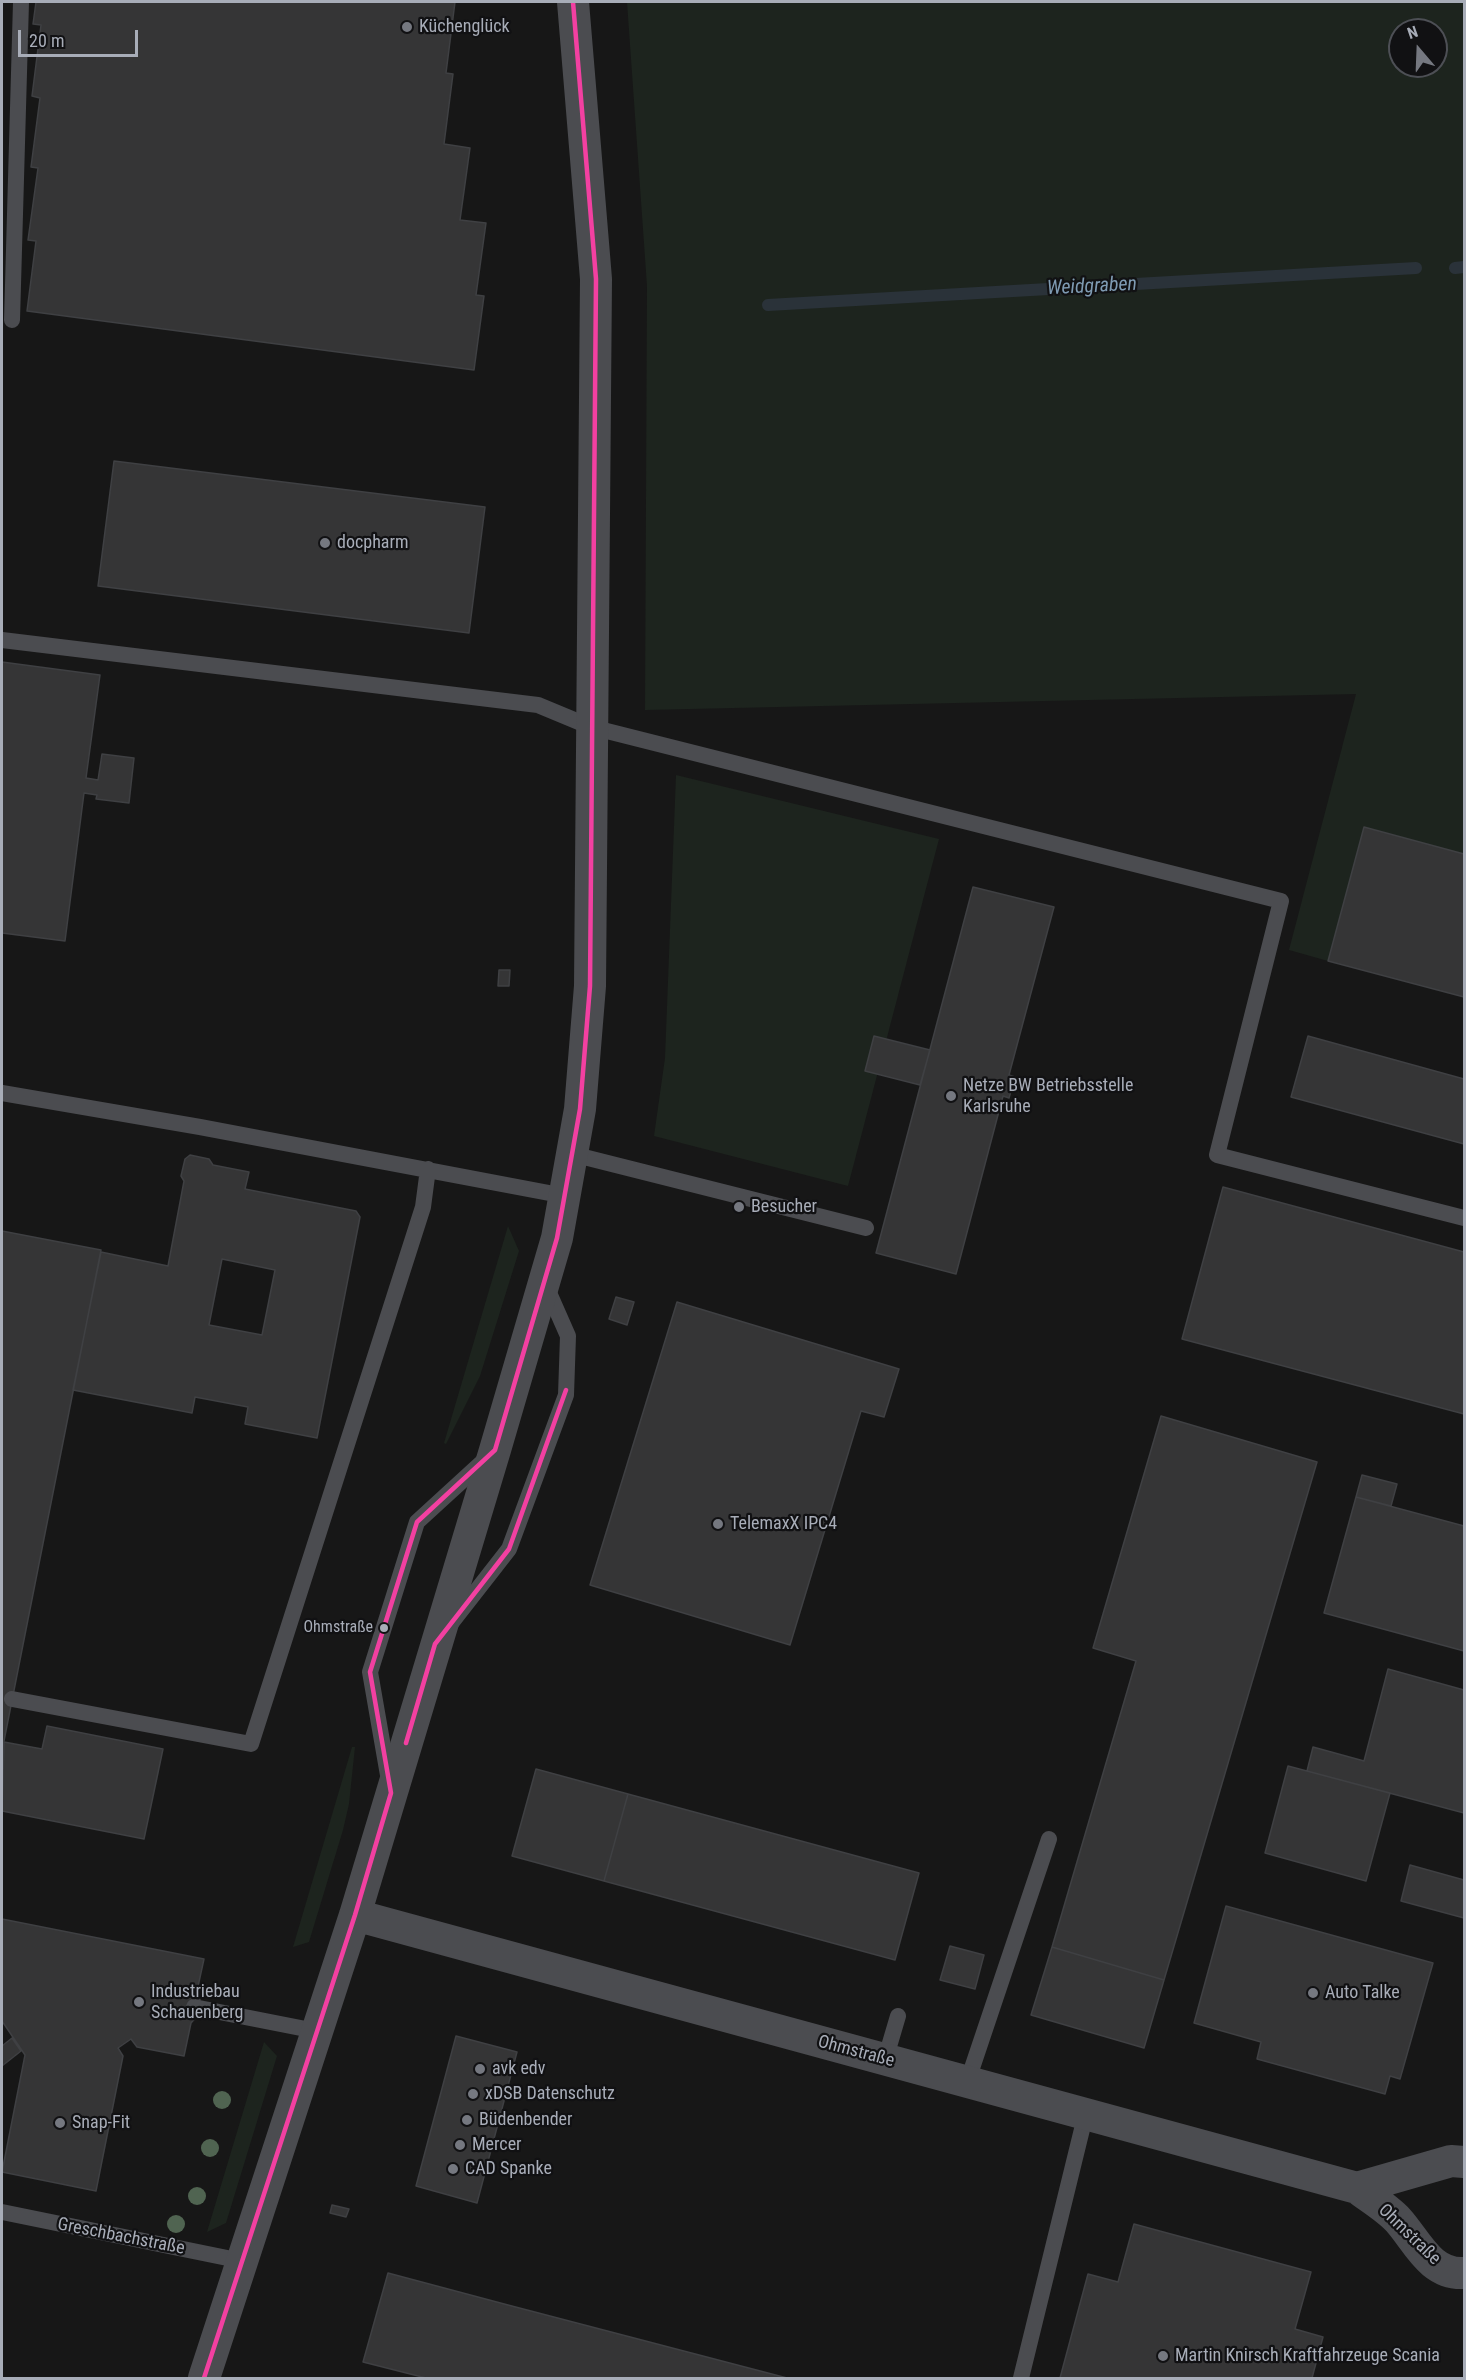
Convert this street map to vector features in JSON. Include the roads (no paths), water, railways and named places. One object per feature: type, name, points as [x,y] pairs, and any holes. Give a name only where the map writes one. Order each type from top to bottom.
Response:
[{"type":"street","points":[[204,2379],[355,1915],[495,1450],[557,1238],[580,1109],[590,986],[596,279],[573,2]]},
{"type":"street","name":"Ohmstraße","points":[[355,1915],[1357,2188],[1397,2219],[1422,2253],[1440,2267],[1464,2273]]},
{"type":"street","name":"Ohmstraße","points":[[1357,2188],[1451,2161],[1464,2162]]},
{"type":"lane","points":[[12,320],[21,2]]},
{"type":"lane","points":[[2,640],[538,705],[591,727],[1281,901],[1216,1155],[1464,1218]]},
{"type":"lane","points":[[2,1094],[200,1127],[565,1196]]},
{"type":"lane","points":[[572,1154],[866,1228]]},
{"type":"lane","points":[[12,1699],[251,1744],[419,1218],[428,1169]]},
{"type":"lane","points":[[435,1644],[509,1549],[566,1395],[568,1336],[544,1281]]},
{"type":"lane","points":[[391,1793],[370,1672],[417,1522],[495,1450]]},
{"type":"lane","points":[[967,2083],[1049,1839]]},
{"type":"lane","points":[[194,2007],[316,2031]]},
{"type":"lane","points":[[885,2060],[898,2016]]},
{"type":"lane","points":[[1021,2379],[1086,2113]]},
{"type":"lane","name":"Greschbachstraße","points":[[2,2212],[242,2261]]},
{"type":"waterway","name":"Weidgraben","points":[[1455,268],[1464,267]]},
{"type":"waterway","name":"Weidgraben","points":[[768,305],[1416,268]]},
{"type":"place","name":"Küchenglück","points":[[407,27]]},
{"type":"place","name":"docpharm","points":[[325,543]]},
{"type":"place","name":"Netze BW Betriebsstelle Karlsruhe","points":[[951,1096]]},
{"type":"place","name":"Besucher","points":[[739,1207]]},
{"type":"place","name":"TelemaxX IPC4","points":[[718,1524]]},
{"type":"place","name":"Ohmstraße","points":[[384,1628]]},
{"type":"place","name":"Auto Talke","points":[[1313,1993]]},
{"type":"place","name":"Industriebau Schauenberg","points":[[139,2002]]},
{"type":"place","name":"avk edv","points":[[480,2069]]},
{"type":"place","name":"xDSB Datenschutz","points":[[473,2094]]},
{"type":"place","name":"Büdenbender","points":[[467,2120]]},
{"type":"place","name":"Snap-Fit","points":[[60,2123]]},
{"type":"place","name":"Mercer","points":[[460,2145]]},
{"type":"place","name":"CAD Spanke","points":[[453,2169]]},
{"type":"place","name":"Martin Knirsch Kraftfahrzeuge Scania","points":[[1163,2356]]}]
